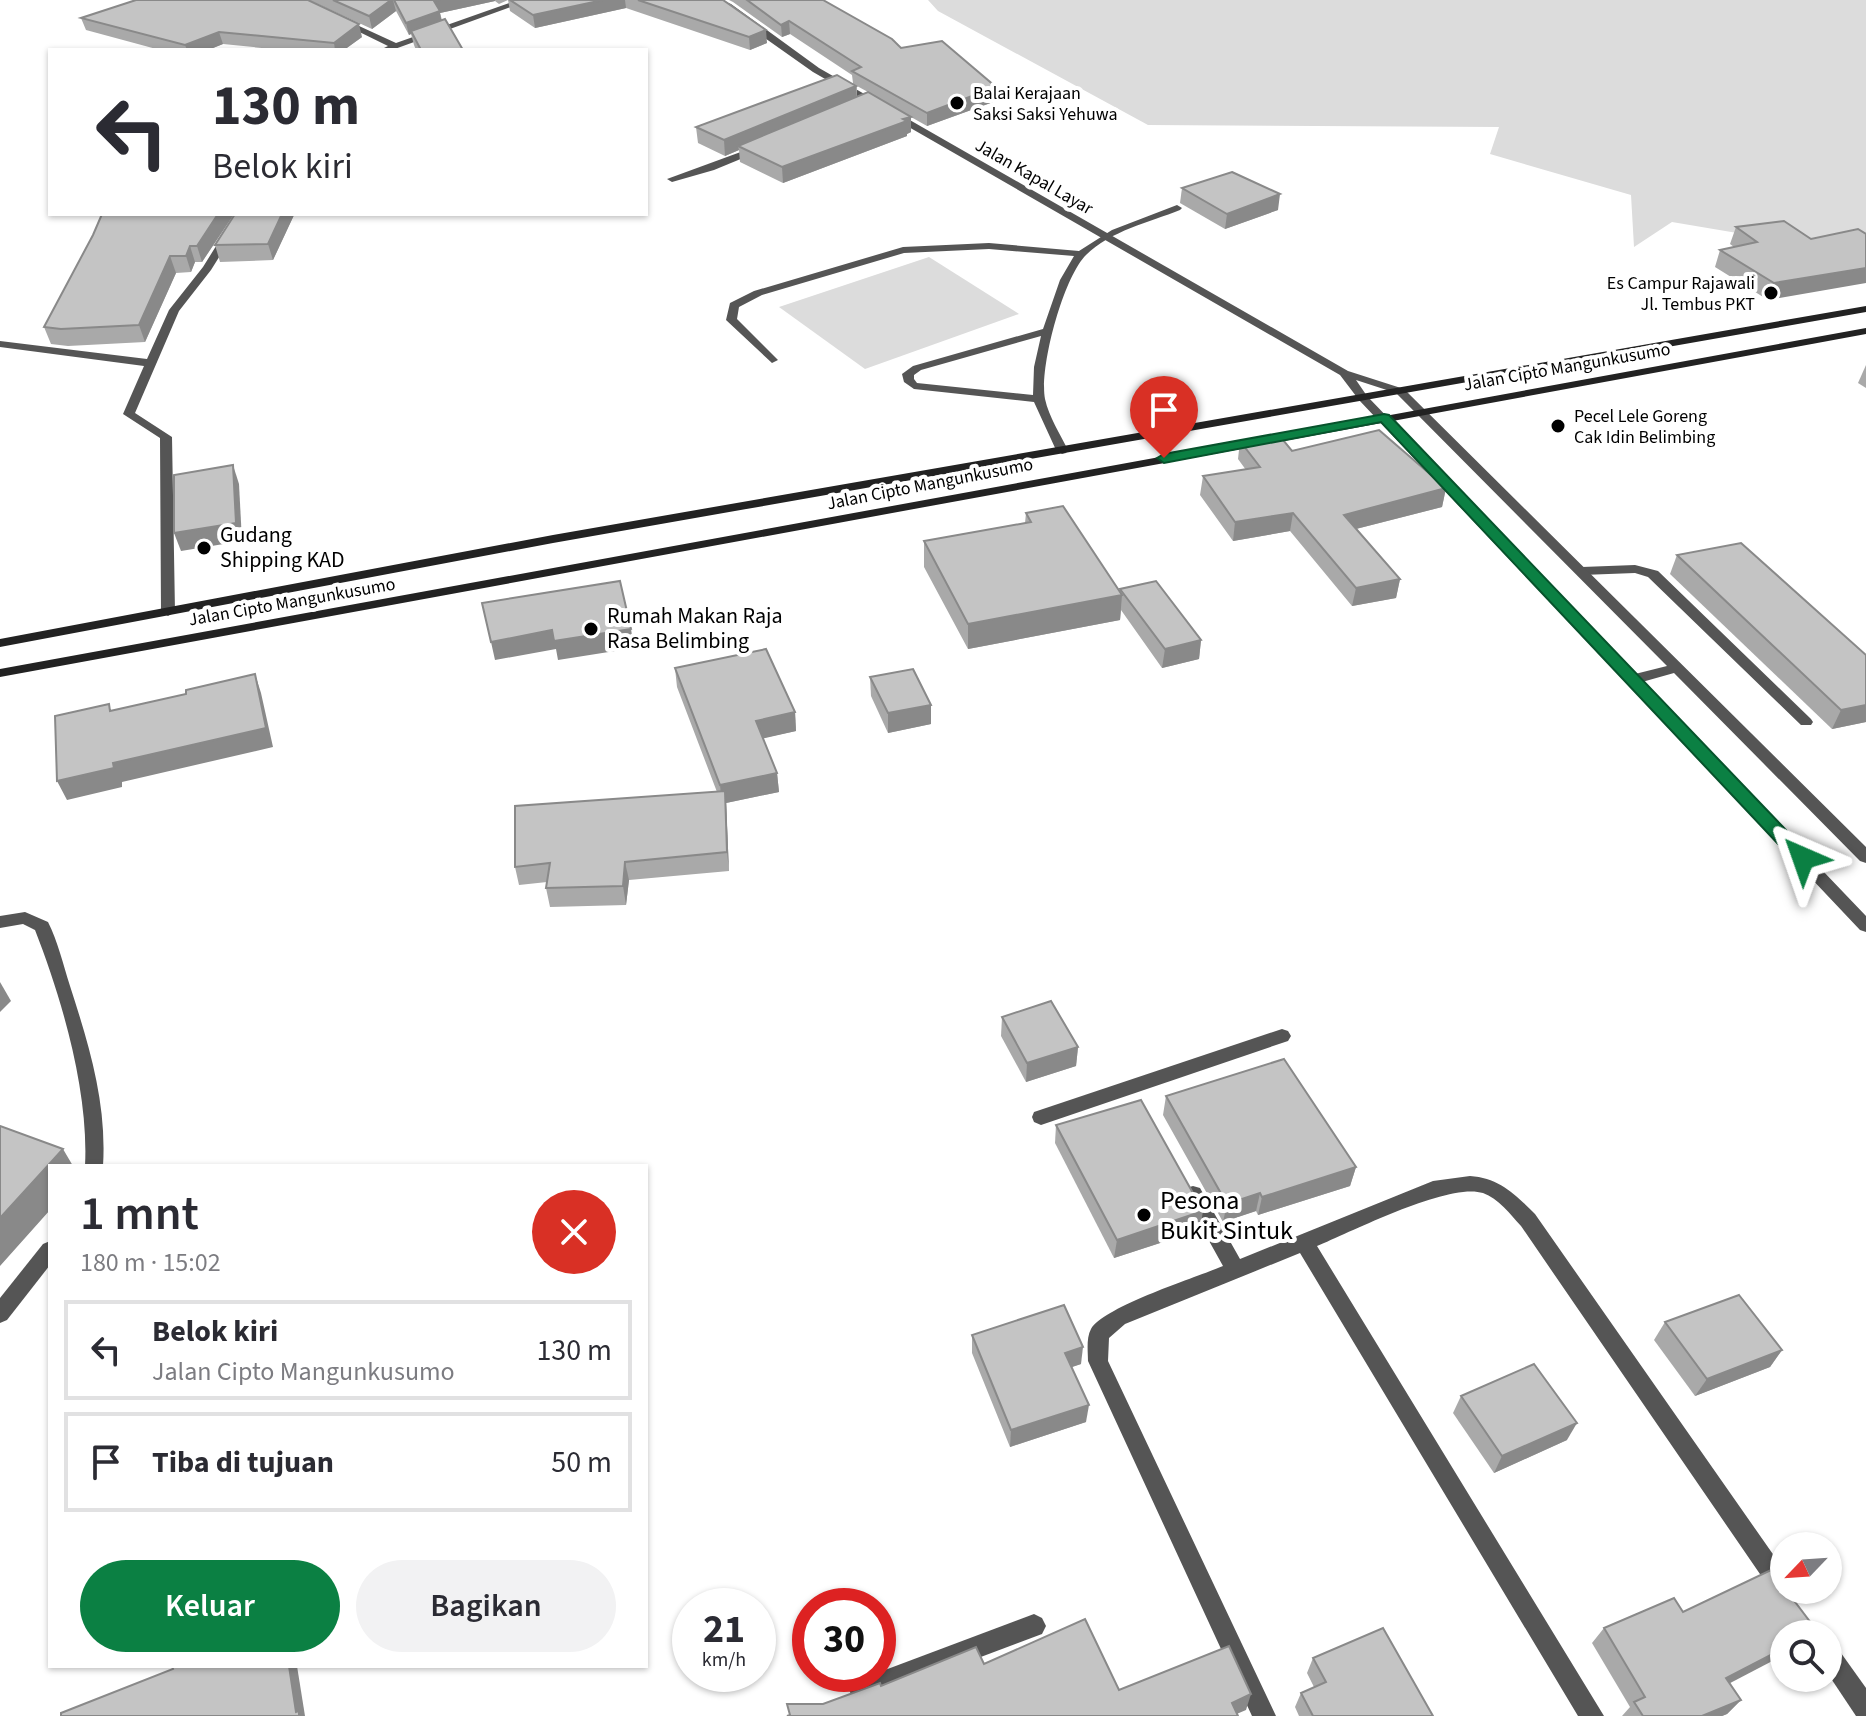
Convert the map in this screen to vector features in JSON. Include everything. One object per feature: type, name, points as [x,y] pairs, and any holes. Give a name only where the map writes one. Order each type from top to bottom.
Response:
[{"type":"street","points":[[388,48],[526,0]]},
{"type":"street","name":"Jalan Kapal Layar","points":[[715,0],[728,6],[816,70],[1344,373]]},
{"type":"street","points":[[328,15],[393,45]]},
{"type":"street","points":[[858,107],[872,101]]},
{"type":"street","points":[[672,179],[711,168],[770,144]]},
{"type":"street","points":[[1062,450],[1039,399],[1037,378],[1066,274],[1081,254],[1105,237],[1177,208]]},
{"type":"street","points":[[168,612],[166,437],[129,414],[174,310],[207,268],[240,216]]},
{"type":"street","points":[[772,360],[731,320],[734,305],[758,293],[903,250],[989,246],[1081,254]]},
{"type":"street","name":"Jalan Cipto Mangunkusumo","points":[[0,643],[553,539],[1866,309]]},
{"type":"street","points":[[1039,399],[914,386],[908,380],[908,374],[917,368],[1050,330]]},
{"type":"street","name":"Jalan Cipto Mangunkusumo","points":[[0,673],[1866,331]]},
{"type":"street","points":[[0,344],[150,363]]},
{"type":"street","points":[[1344,373],[1400,391],[1423,411],[1866,857]]},
{"type":"street","points":[[1344,373],[1363,398],[1866,926]]},
{"type":"street","points":[[1582,571],[1635,569],[1653,574],[1806,722]]},
{"type":"street","points":[[1634,679],[1678,668]]},
{"type":"street","points":[[0,922],[25,918],[42,926],[94,1107],[97,1147],[94,1164]]},
{"type":"street","points":[[1041,1117],[1138,1094],[1282,1036]]},
{"type":"street","points":[[1184,1179],[1235,1270]]},
{"type":"street","points":[[1264,1716],[1098,1361],[1099,1334],[1118,1318],[1440,1187],[1469,1181],[1500,1189],[1528,1220],[1770,1569]]},
{"type":"street","points":[[1304,1242],[1592,1716]]},
{"type":"street","points":[[0,1314],[48,1253]]},
{"type":"street","points":[[835,1700],[1034,1626]]},
{"type":"street","points":[[1842,1674],[1866,1709]]},
{"type":"shaded area","points":[[928,0],[1866,0],[1866,255],[1672,222],[1634,247],[1631,195],[1490,154],[1499,127],[1148,125],[938,11]]},
{"type":"shaded area","points":[[929,257],[1019,314],[865,369],[779,307]]},
{"type":"building","points":[[136,0],[308,0],[359,24],[334,43],[219,32],[185,45],[81,18]]},
{"type":"building","points":[[333,0],[391,0],[369,16]]},
{"type":"building","points":[[394,0],[440,0],[434,1],[440,11],[406,23]]},
{"type":"building","points":[[510,0],[603,0],[533,15]]},
{"type":"building","points":[[638,0],[723,0],[766,30],[749,37]]},
{"type":"building","points":[[747,0],[823,0],[892,39],[901,48],[942,41],[996,87],[927,113],[852,71],[861,67],[789,21],[781,25]]},
{"type":"building","points":[[445,19],[462,48],[420,48],[411,31]]},
{"type":"building","points":[[837,75],[856,86],[724,140],[696,127]]},
{"type":"building","points":[[868,92],[911,117],[782,167],[738,146]]},
{"type":"building","points":[[1232,172],[1280,194],[1227,214],[1182,188]]},
{"type":"building","points":[[101,216],[217,216],[197,246],[190,246],[186,256],[170,256],[139,325],[44,327]]},
{"type":"building","points":[[234,216],[281,216],[268,244],[215,245]]},
{"type":"building","points":[[1784,221],[1811,239],[1858,229],[1866,234],[1866,268],[1774,283],[1720,250],[1757,242],[1736,227]]},
{"type":"building","points":[[1379,430],[1446,488],[1344,515],[1400,579],[1356,588],[1293,513],[1235,522],[1203,476],[1260,467],[1240,441],[1279,435],[1292,451]]},
{"type":"building","points":[[233,465],[236,523],[174,533],[174,475]]},
{"type":"building","points":[[1063,506],[1122,595],[968,624],[924,541],[1031,522],[1026,513]]},
{"type":"building","points":[[1741,543],[1866,655],[1866,705],[1841,710],[1677,555]]},
{"type":"building","points":[[620,581],[631,629],[554,641],[552,630],[491,642],[482,603]]},
{"type":"building","points":[[1156,581],[1201,640],[1165,649],[1120,589]]},
{"type":"building","points":[[766,649],[795,712],[756,721],[777,773],[720,785],[675,668]]},
{"type":"building","points":[[913,669],[931,705],[888,713],[870,677]]},
{"type":"building","points":[[255,674],[266,728],[113,763],[114,768],[57,781],[55,716],[109,704],[110,711]]},
{"type":"building","points":[[725,791],[727,852],[625,862],[623,886],[546,888],[550,863],[515,867],[515,806]]},
{"type":"building","points":[[1051,1001],[1078,1047],[1027,1063],[1002,1017]]},
{"type":"building","points":[[1284,1059],[1356,1167],[1262,1197],[1260,1193],[1227,1204],[1166,1096]]},
{"type":"building","points":[[1141,1100],[1203,1211],[1117,1240],[1056,1125]]},
{"type":"building","points":[[0,1126],[63,1149],[48,1164],[0,1218]]},
{"type":"building","points":[[1739,1295],[1782,1350],[1707,1379],[1665,1322]]},
{"type":"building","points":[[1064,1305],[1083,1347],[1065,1353],[1089,1405],[1011,1430],[972,1335]]},
{"type":"building","points":[[1534,1364],[1577,1423],[1502,1456],[1461,1396]]},
{"type":"building","points":[[1770,1570],[1770,1604],[1797,1604],[1809,1620],[1770,1620],[1770,1655],[1726,1678],[1741,1700],[1702,1716],[1643,1716],[1634,1702],[1645,1697],[1604,1628],[1674,1598],[1683,1612]]},
{"type":"building","points":[[1085,1619],[1119,1690],[1229,1646],[1251,1694],[1232,1703],[1238,1716],[787,1716],[790,1715],[787,1704],[823,1704],[856,1692],[896,1692],[896,1680],[976,1647],[984,1664]]},
{"type":"building","points":[[1383,1628],[1433,1716],[1313,1716],[1301,1693],[1326,1682],[1313,1658]]},
{"type":"building","points":[[289,1668],[299,1716],[61,1716],[61,1713],[173,1669]]},
{"type":"place","name":"Balai Kerajaan Saksi Saksi Yehuwa","points":[[957,103]]},
{"type":"place","name":"Es Campur Rajawali Jl. Tembus PKT","points":[[1771,293]]},
{"type":"place","name":"Pecel Lele Goreng Cak Idin Belimbing","points":[[1558,426]]},
{"type":"place","name":"Gudang Shipping KAD","points":[[204,548]]},
{"type":"place","name":"Rumah Makan Raja Rasa Belimbing","points":[[591,629]]},
{"type":"place","name":"Pesona Bukit Sintuk","points":[[1144,1215]]},
{"type":"route","points":[[1164,458],[1384,418],[1803,858]]}]
